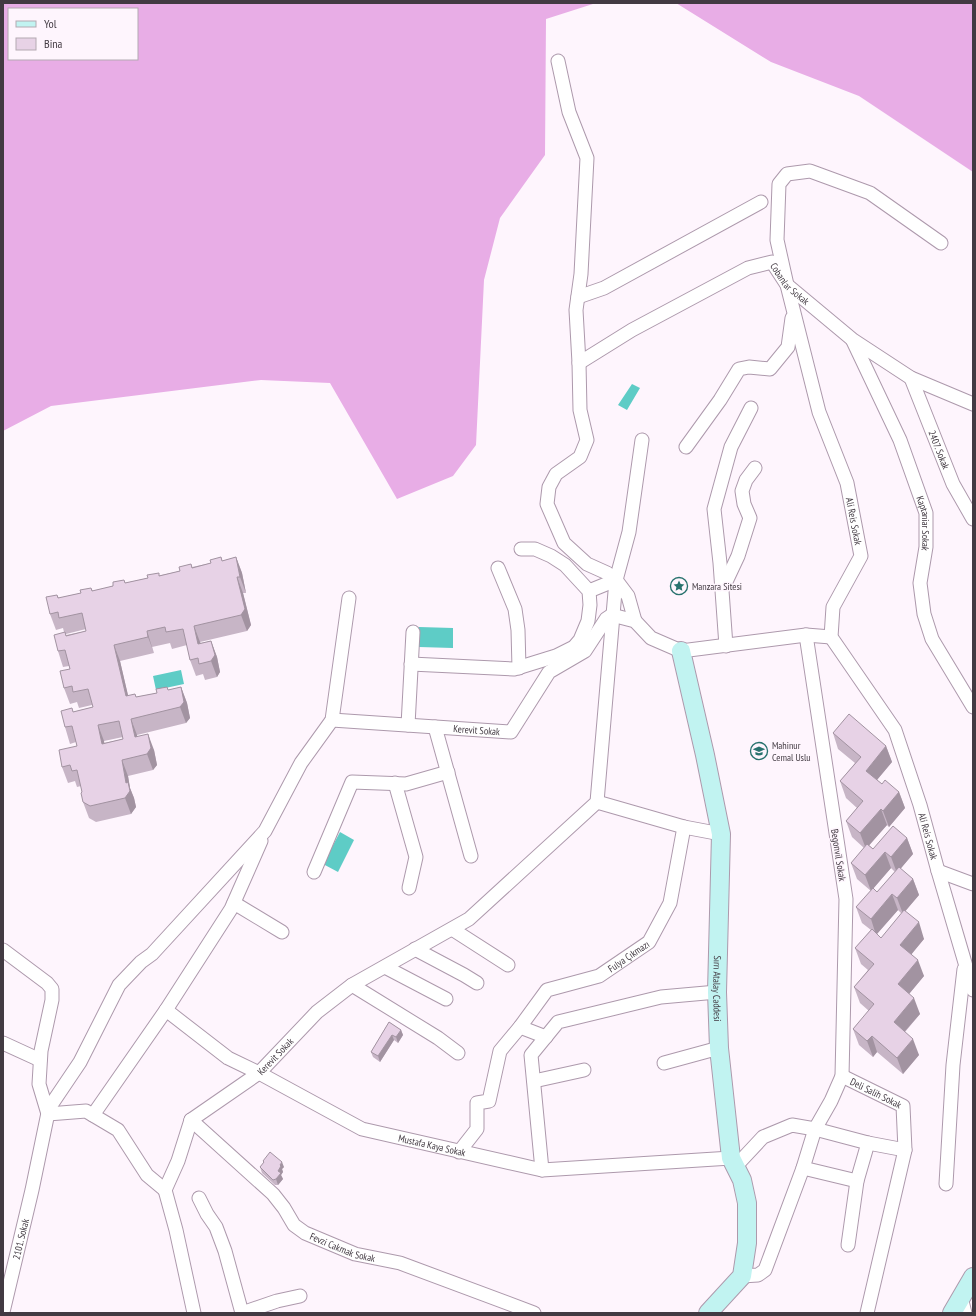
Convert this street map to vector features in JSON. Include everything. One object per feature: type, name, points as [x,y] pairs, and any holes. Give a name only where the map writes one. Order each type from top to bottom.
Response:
[{"type":"street","points":[[558,61],[569,112],[587,158],[583,253],[576,310],[580,363],[580,410],[587,440],[580,457],[556,474],[548,487],[547,504],[564,543],[587,564],[607,573],[616,580],[628,596],[635,621],[651,638],[681,651],[806,635],[831,637]]},
{"type":"street","name":"Ali Reis Sokak","points":[[941,244],[870,193],[810,171],[787,174],[779,184],[777,240],[793,312],[819,412],[847,483],[861,556],[833,607],[831,637],[895,730],[920,805],[973,990]]},
{"type":"street","points":[[578,297],[604,288],[761,202]]},
{"type":"street","name":"Cobanlar Sokak","points":[[580,363],[632,330],[748,268],[772,262],[787,285],[853,340],[911,378],[973,404]]},
{"type":"street","points":[[686,447],[720,400],[739,369],[749,367],[770,369],[779,358],[788,346],[793,312]]},
{"type":"street","name":"Kaptaniar Sokak","points":[[853,340],[900,440],[926,513],[926,547],[920,583],[924,614],[932,639],[973,707]]},
{"type":"street","name":"2407. Sokak","points":[[911,378],[953,484],[973,519]]},
{"type":"street","points":[[726,646],[714,509],[730,446],[751,408]]},
{"type":"street","points":[[642,440],[629,532],[616,580],[597,802],[684,827],[720,834]]},
{"type":"street","points":[[722,589],[738,556],[750,518],[744,504],[742,491],[746,480],[755,468]]},
{"type":"street","points":[[411,664],[514,669],[556,656],[574,647],[580,640],[588,621],[590,605],[589,591],[565,565],[552,556],[535,549],[522,549]]},
{"type":"street","points":[[498,568],[515,609],[518,630],[519,668]]},
{"type":"street","points":[[589,591],[616,580]]},
{"type":"street","points":[[93,1115],[166,1010],[234,903],[265,831],[301,763],[332,720],[349,598]]},
{"type":"street","points":[[612,615],[635,621]]},
{"type":"street","name":"Kerevit Sokak","points":[[332,720],[512,732],[548,672],[585,651],[606,619],[612,615]]},
{"type":"street","points":[[408,725],[413,632]]},
{"type":"street","name":"Begonvil Sokak","points":[[806,635],[846,898],[842,1076]]},
{"type":"street","name":"Sırrı Atalay Caddesi","points":[[681,651],[705,755],[720,834],[717,992],[720,1048],[733,1162],[742,1180],[747,1202],[747,1243],[742,1276]]},
{"type":"street","points":[[435,727],[472,856]]},
{"type":"street","points":[[314,872],[352,782],[406,784],[448,772]]},
{"type":"street","points":[[395,783],[416,857],[410,888]]},
{"type":"street","name":"Kerevit Sokak","points":[[191,1120],[259,1072],[317,1012],[352,985],[469,919],[597,802]]},
{"type":"street","name":"Fulya Çıkmazı","points":[[459,1152],[477,1129],[476,1103],[489,1101],[500,1051],[547,990],[599,976],[649,942],[670,903],[684,827]]},
{"type":"street","points":[[48,1114],[49,1108],[80,1062],[119,985],[140,962],[152,954],[265,831]]},
{"type":"street","points":[[938,871],[973,884]]},
{"type":"street","points":[[234,903],[282,932]]},
{"type":"street","points":[[452,928],[508,965]]},
{"type":"street","points":[[415,949],[477,983]]},
{"type":"street","points":[[3,950],[47,983],[52,989],[52,1000],[41,1051],[39,1084],[48,1114]]},
{"type":"street","name":"Ali Reis Sokak","points":[[946,1184],[953,1065],[965,964]]},
{"type":"street","points":[[385,966],[446,999]]},
{"type":"street","points":[[352,985],[438,1038],[458,1053]]},
{"type":"street","points":[[542,1170],[531,1055],[558,1022],[661,997],[717,992]]},
{"type":"street","name":"Mustafa Kaya Sokak","points":[[166,1010],[228,1058],[259,1072],[362,1128],[459,1152],[542,1170],[733,1162]]},
{"type":"street","points":[[520,1027],[546,1037]]},
{"type":"street","points":[[3,1043],[40,1060]]},
{"type":"street","points":[[664,1063],[720,1048]]},
{"type":"street","points":[[534,1081],[584,1070]]},
{"type":"street","name":"Deli Salih Sokak","points":[[742,1276],[758,1275],[765,1270],[803,1168],[815,1129],[831,1101],[842,1076],[903,1106],[905,1150],[867,1313]]},
{"type":"street","points":[[48,1114],[86,1111],[118,1130],[147,1176],[165,1190],[176,1230],[194,1313]]},
{"type":"street","name":"2101. Sokak","points":[[3,1311],[32,1190],[48,1114]]},
{"type":"street","points":[[165,1190],[178,1161],[191,1120]]},
{"type":"street","name":"Fevzi Cakmak Sokak","points":[[191,1120],[273,1194],[284,1208],[294,1225],[305,1233],[356,1254],[400,1262],[534,1313]]},
{"type":"street","points":[[733,1162],[763,1137],[792,1125],[905,1150]]},
{"type":"street","points":[[848,1245],[857,1182],[868,1143]]},
{"type":"street","points":[[803,1168],[857,1182]]},
{"type":"street","points":[[198,1198],[206,1214],[216,1227],[226,1251],[242,1313],[277,1301],[300,1296]]},
{"type":"street","points":[[708,1313],[742,1276]]},
{"type":"street","points":[[952,1313],[963,1305],[973,1278]]},
{"type":"street","points":[[3,1311],[15,1313]]},
{"type":"shaded area","points":[[3,3],[596,3],[546,19],[545,155],[500,218],[484,280],[476,445],[453,476],[397,499],[330,383],[261,380],[51,406],[3,431]]},
{"type":"shaded area","points":[[676,3],[973,3],[973,172],[859,96],[771,62]]},
{"type":"water","points":[[632,384],[640,388],[627,410],[618,405]]},
{"type":"water","points":[[419,627],[453,628],[453,648],[419,647]]},
{"type":"water","points":[[181,670],[184,684],[156,690],[153,676]]},
{"type":"water","points":[[340,832],[354,840],[338,872],[323,864]]},
{"type":"building","points":[[221,557],[222,561],[236,557],[240,577],[237,577],[245,609],[241,615],[194,626],[198,644],[211,641],[215,655],[211,661],[199,664],[198,658],[190,660],[183,629],[166,632],[165,627],[147,631],[148,637],[114,645],[126,696],[135,694],[136,697],[157,693],[156,689],[167,687],[168,690],[181,687],[184,702],[180,707],[131,719],[135,737],[148,734],[151,748],[147,754],[122,760],[126,783],[128,782],[130,791],[125,798],[90,806],[83,802],[77,770],[72,771],[70,765],[62,767],[59,750],[77,746],[72,726],[65,727],[61,711],[72,708],[73,712],[93,707],[88,689],[73,692],[72,686],[64,688],[60,671],[70,669],[65,650],[58,651],[54,635],[65,632],[66,636],[86,631],[82,613],[59,618],[58,612],[50,614],[46,597],[57,595],[58,598],[81,593],[80,590],[91,588],[92,591],[113,586],[113,582],[124,580],[125,583],[148,578],[147,575],[159,573],[159,576],[180,571],[179,567],[191,564],[192,568],[211,563],[210,560]],"holes":[[[119,721],[123,739],[102,744],[98,725]]]},
{"type":"building","points":[[849,714],[886,746],[866,771],[882,784],[885,780],[899,792],[883,811],[881,809],[860,833],[846,821],[863,801],[840,781],[861,757],[833,733]]},
{"type":"building","points":[[893,826],[907,838],[891,857],[885,852],[865,875],[851,863],[867,844],[873,849]]},
{"type":"building","points":[[899,867],[913,879],[897,898],[892,894],[871,919],[856,907],[873,888],[877,892]]},
{"type":"building","points":[[904,910],[919,922],[900,945],[918,960],[898,984],[914,998],[894,1022],[913,1039],[897,1058],[872,1036],[867,1041],[853,1029],[874,1004],[854,987],[874,964],[855,948],[872,929],[881,938]]},
{"type":"building","points":[[389,1022],[401,1030],[396,1037],[392,1035],[378,1056],[371,1052]]},
{"type":"building","points":[[270,1152],[282,1162],[278,1171],[281,1173],[276,1179],[273,1180],[260,1167]]},
{"type":"place","name":"Manzara Sitesi","points":[[679,586]]},
{"type":"place","name":"Mahinur Cemal Uslu","points":[[759,751]]}]
